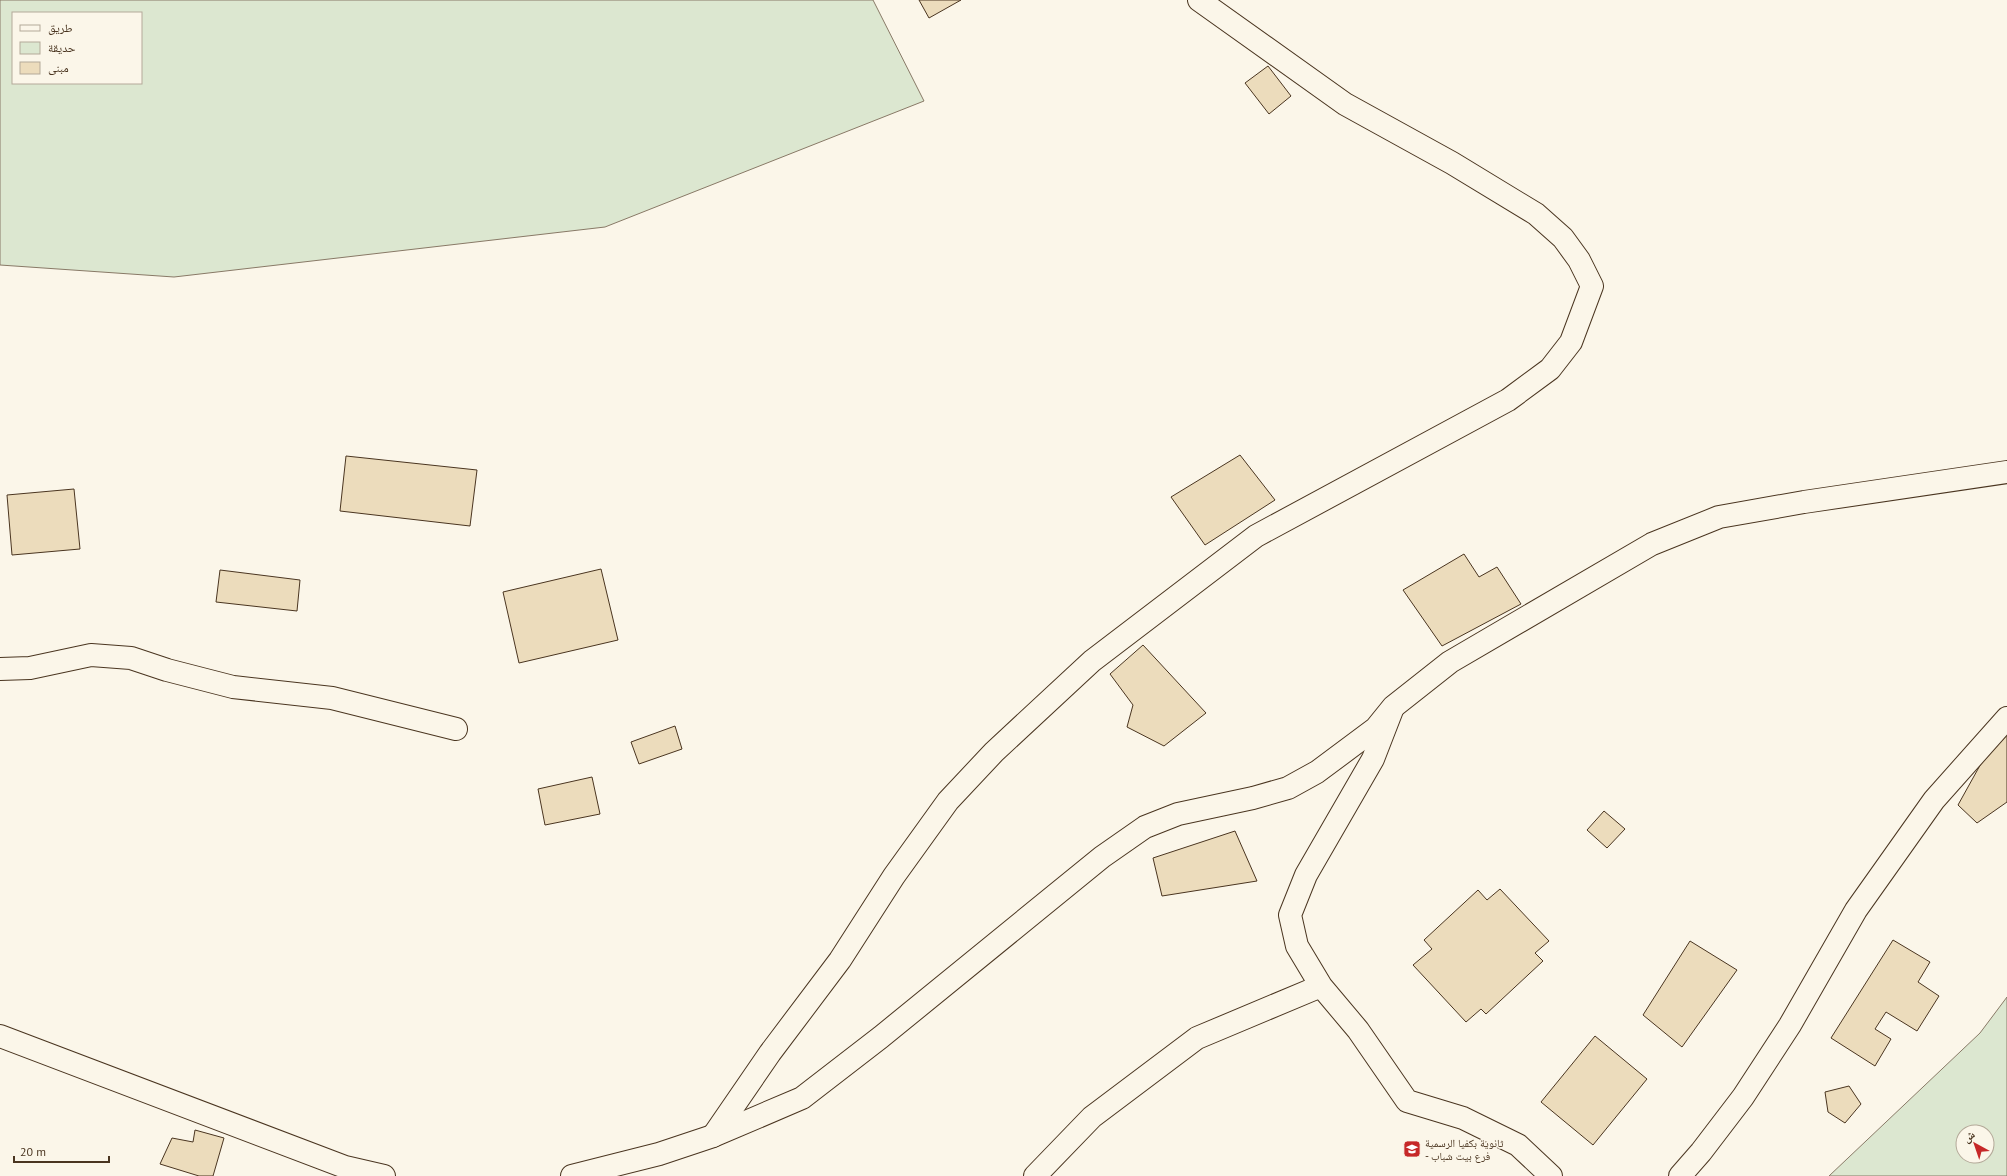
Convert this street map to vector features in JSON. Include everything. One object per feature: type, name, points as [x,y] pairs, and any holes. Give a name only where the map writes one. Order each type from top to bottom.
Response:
[{"type":"street","points":[[713,1136],[770,1053],[840,960],[894,876],[948,801],[994,752],[1092,660],[1256,536],[1508,400],[1550,370],[1571,342],[1592,286],[1579,260],[1563,238],[1536,214],[1497,190],[1345,104],[1199,0]]},
{"type":"street","points":[[572,1176],[659,1154],[713,1136],[802,1098],[881,1037],[1102,857],[1145,827],[1178,814],[1253,798],[1288,788],[1317,772],[1376,728],[1393,707],[1450,662],[1645,548],[1719,517],[1804,502],[2007,472]]},
{"type":"street","points":[[0,669],[30,668],[91,655],[131,658],[167,670],[233,687],[332,698],[456,729]]},
{"type":"street","points":[[1393,707],[1373,759],[1306,875],[1290,915],[1297,946],[1321,986],[1358,1030],[1407,1102],[1462,1118],[1518,1145],[1551,1176]]},
{"type":"street","points":[[1680,1176],[1701,1152],[1743,1097],[1790,1025],[1856,910],[1934,800],[2007,718]]},
{"type":"street","points":[[1035,1176],[1092,1117],[1197,1038],[1321,986]]},
{"type":"street","points":[[0,1036],[338,1164],[384,1176]]},
{"type":"green space","points":[[0,0],[873,0],[924,101],[605,227],[174,277],[0,265]]},
{"type":"green space","points":[[2007,997],[2007,1176],[1829,1176],[1980,1033]]},
{"type":"building","points":[[919,0],[961,0],[929,18]]},
{"type":"building","points":[[1268,66],[1291,96],[1269,114],[1245,83]]},
{"type":"building","points":[[1240,455],[1275,500],[1205,545],[1171,497]]},
{"type":"building","points":[[346,456],[477,470],[470,526],[340,511]]},
{"type":"building","points":[[74,489],[80,549],[12,555],[7,495]]},
{"type":"building","points":[[1464,554],[1479,577],[1497,567],[1521,604],[1442,646],[1403,590]]},
{"type":"building","points":[[601,569],[618,640],[519,663],[503,592]]},
{"type":"building","points":[[220,570],[300,580],[297,611],[216,602]]},
{"type":"building","points":[[1143,645],[1206,713],[1164,746],[1127,727],[1133,705],[1110,674]]},
{"type":"building","points":[[675,726],[682,749],[639,764],[631,742]]},
{"type":"building","points":[[2007,735],[2007,802],[1977,823],[1958,805],[1983,760]]},
{"type":"building","points":[[592,777],[600,814],[545,825],[538,789]]},
{"type":"building","points":[[1604,811],[1625,829],[1607,848],[1587,830]]},
{"type":"building","points":[[1235,831],[1257,881],[1162,896],[1153,858]]},
{"type":"building","points":[[1500,889],[1549,941],[1535,953],[1543,961],[1486,1014],[1481,1009],[1466,1022],[1413,965],[1432,949],[1424,940],[1478,890],[1487,900]]},
{"type":"building","points":[[1893,940],[1930,962],[1918,982],[1939,996],[1917,1031],[1886,1012],[1875,1029],[1891,1039],[1875,1066],[1831,1038]]},
{"type":"building","points":[[1690,941],[1737,970],[1682,1047],[1643,1015]]},
{"type":"building","points":[[1595,1036],[1647,1079],[1593,1145],[1541,1102]]},
{"type":"building","points":[[1849,1086],[1861,1104],[1845,1123],[1828,1112],[1825,1092]]},
{"type":"building","points":[[195,1130],[224,1138],[213,1176],[199,1176],[160,1164],[172,1138],[193,1142]]},
{"type":"place","name":"ثانوية بكفيا الرسمية - فرع بيت شباب","points":[[1412,1149]]}]
